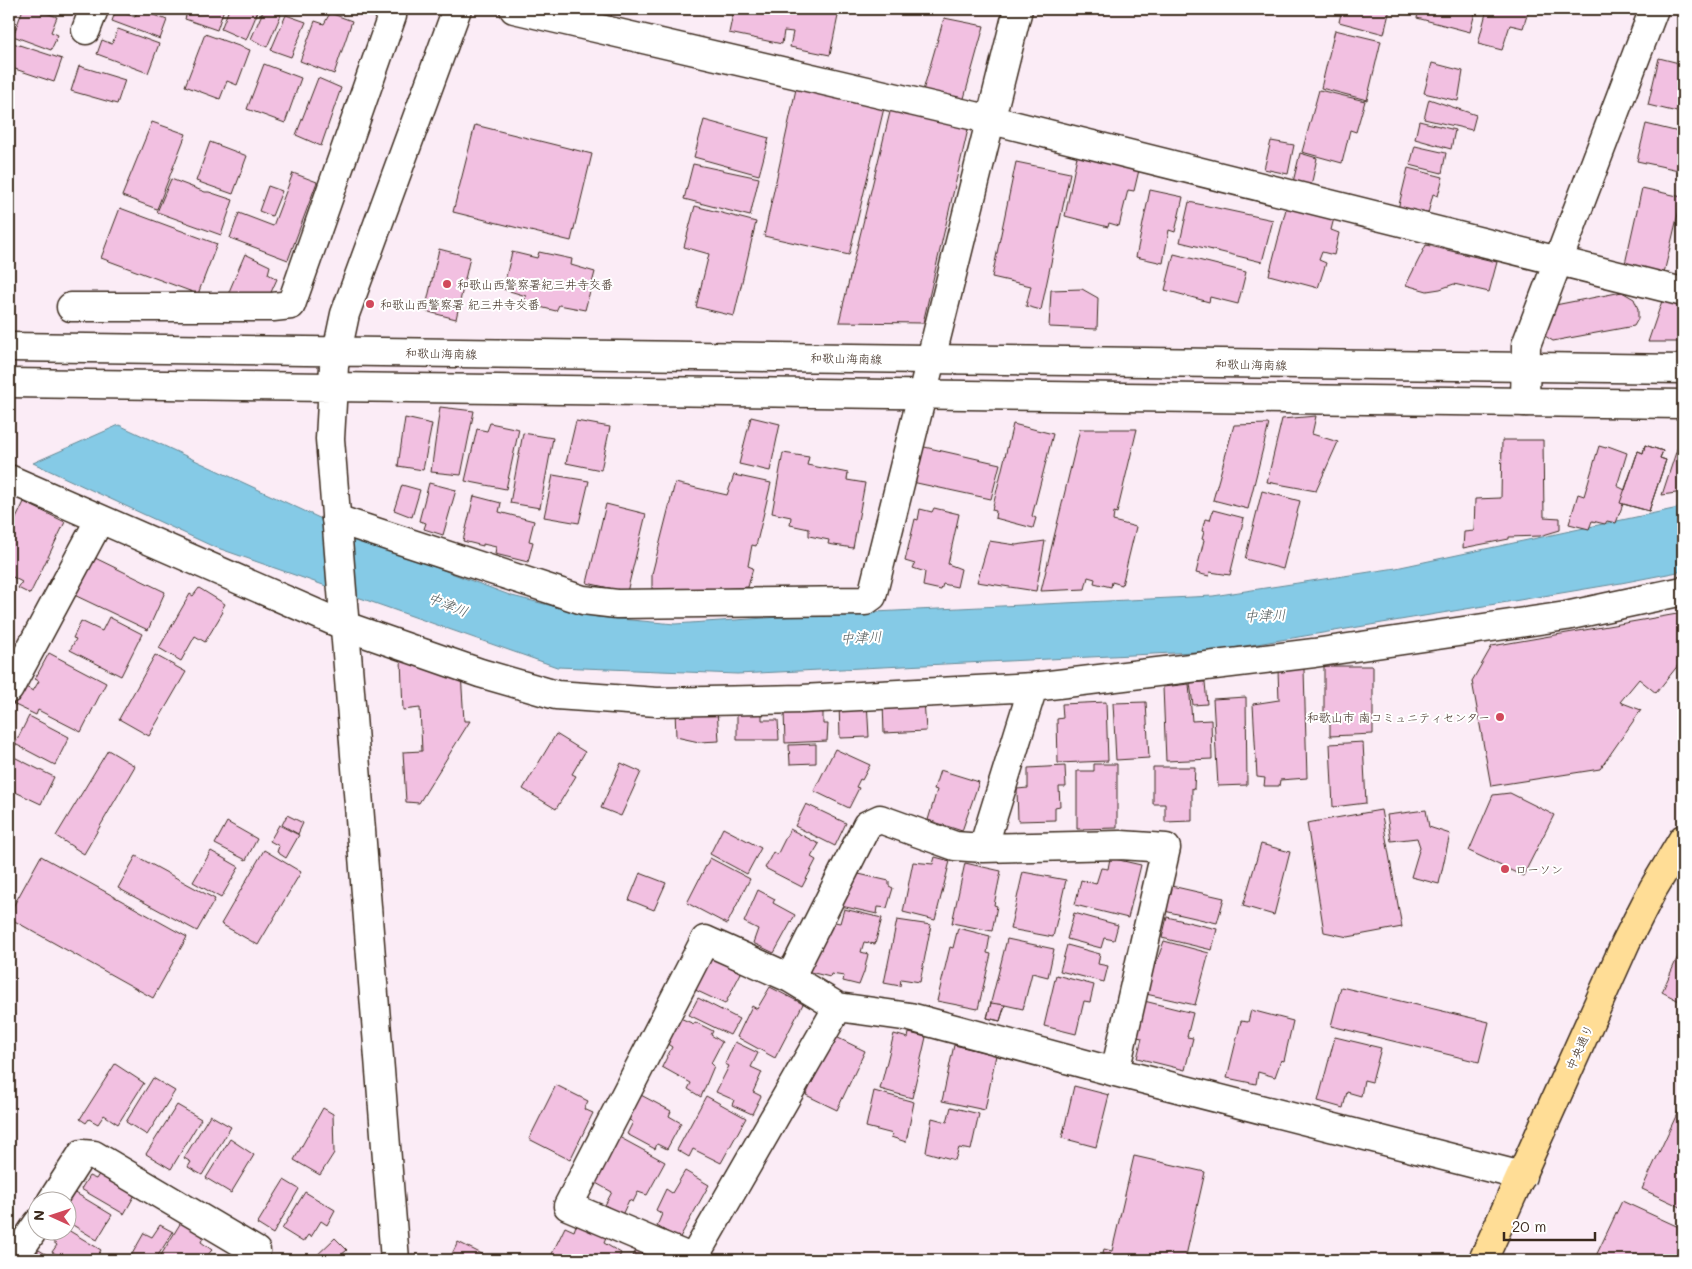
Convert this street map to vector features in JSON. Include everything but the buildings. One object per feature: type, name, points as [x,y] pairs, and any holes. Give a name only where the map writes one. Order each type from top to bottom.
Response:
[{"type":"highway","name":"中央通り","points":[[1483,1260],[1626,942],[1653,888],[1683,839]]},
{"type":"street","points":[[395,1260],[330,439],[334,366],[345,314],[457,9]]},
{"type":"street","points":[[514,9],[992,120],[1683,292]]},
{"type":"street","points":[[335,507],[583,600],[617,604],[865,601],[872,596],[992,120],[1018,9]]},
{"type":"street","points":[[1525,402],[1526,345],[1654,9]]},
{"type":"street","points":[[71,306],[273,307],[292,305],[387,11]]},
{"type":"street","name":"和歌山海南線","points":[[9,347],[1683,369]]},
{"type":"street","points":[[9,383],[1683,404]]},
{"type":"street","points":[[9,479],[345,626],[480,673],[556,695],[657,702],[802,699],[1033,687],[1314,653],[1566,616],[1683,591]]},
{"type":"street","points":[[9,689],[100,519]]},
{"type":"street","points":[[983,848],[1033,687]]},
{"type":"street","points":[[790,978],[867,825],[880,819],[955,846],[983,848],[1120,845],[1166,848],[1115,1072]]},
{"type":"street","points":[[838,1007],[693,1259],[568,1206],[705,940],[790,978],[838,1007],[910,1016],[1115,1072],[1522,1176]]},
{"type":"street","points":[[57,1192],[82,1154],[94,1155],[256,1251]]},
{"type":"street","points":[[13,1260],[28,1237]]},
{"type":"water","name":"中津川","points":[[119,425],[382,547],[512,596],[597,617],[675,624],[811,615],[1213,596],[1396,568],[1683,507],[1683,571],[1215,651],[737,674],[557,667],[212,546],[33,463]]},
{"type":"place","name":"和歌山西警察署紀三井寺交番","points":[[447,284]]},
{"type":"place","name":"和歌山西警察署 紀三井寺交番","points":[[370,304]]},
{"type":"place","name":"和歌山市 南コミュニティセンター","points":[[1500,717]]},
{"type":"place","name":"ローソン","points":[[1505,869]]}]
